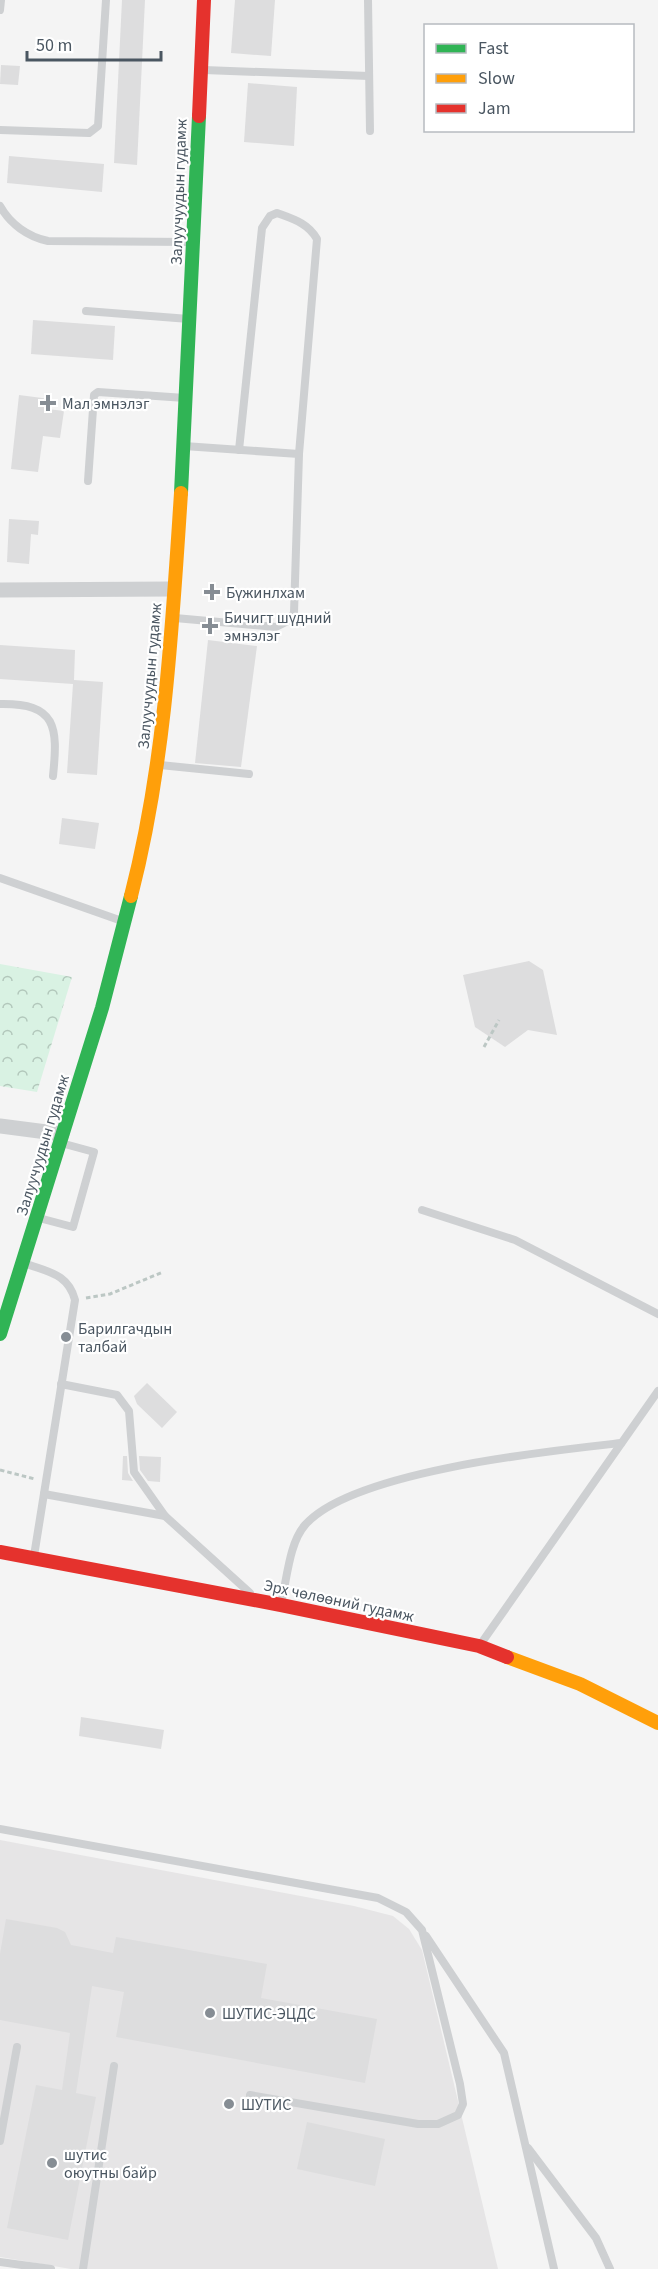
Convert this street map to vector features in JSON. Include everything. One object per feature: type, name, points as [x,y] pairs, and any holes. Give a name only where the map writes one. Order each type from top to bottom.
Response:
[{"type":"street","name":"Залуучуудын гудамж","points":[[0,1334],[102,1008],[142,854],[159,764],[169,674],[172,589],[187,398],[199,69],[204,0]]},
{"type":"street","points":[[0,590],[172,589]]},
{"type":"street","points":[[0,1126],[61,1138]]},
{"type":"street","name":"Эрх чөлөөний гудамж","points":[[0,1552],[257,1600],[479,1646],[580,1684],[658,1723]]},
{"type":"lane","points":[[0,10],[1,0]]},
{"type":"lane","points":[[0,130],[89,133],[98,126],[106,0]]},
{"type":"lane","points":[[368,0],[370,131]]},
{"type":"lane","points":[[199,69],[369,76]]},
{"type":"lane","points":[[0,206],[15,224],[32,237],[48,241],[192,242]]},
{"type":"lane","points":[[171,618],[276,627],[288,621],[294,613],[299,454],[317,239],[312,230],[299,221],[277,213],[270,216],[262,228],[239,450]]},
{"type":"lane","points":[[86,311],[190,319]]},
{"type":"lane","points":[[88,481],[94,395],[98,392],[187,398]]},
{"type":"lane","points":[[183,446],[299,454]]},
{"type":"lane","points":[[0,704],[27,705],[43,713],[56,733],[53,776]]},
{"type":"lane","points":[[159,764],[249,774]]},
{"type":"lane","points":[[0,878],[124,921]]},
{"type":"lane","points":[[36,1218],[73,1227],[94,1152],[61,1138]]},
{"type":"lane","points":[[422,1210],[515,1240],[658,1314]]},
{"type":"lane","points":[[22,1263],[63,1278],[72,1287],[75,1300],[33,1559]]},
{"type":"lane","points":[[62,1384],[117,1395],[129,1411],[134,1472],[165,1516],[257,1600]]},
{"type":"lane","points":[[479,1646],[658,1391]]},
{"type":"lane","points":[[281,1605],[296,1542],[303,1527],[318,1512],[356,1494],[422,1474],[553,1451],[621,1443]]},
{"type":"lane","points":[[44,1494],[165,1516]]},
{"type":"lane","points":[[0,1829],[378,1898],[406,1912],[422,1930],[504,2053],[554,2269]]},
{"type":"lane","points":[[250,2095],[418,2124],[438,2124],[459,2115],[463,2104],[460,2085],[422,1930]]},
{"type":"lane","points":[[0,2141],[17,2047]]},
{"type":"lane","points":[[83,2269],[114,2066]]},
{"type":"lane","points":[[525,2144],[596,2238],[610,2269]]},
{"type":"lane","points":[[0,2262],[51,2269]]},
{"type":"path","points":[[484,1047],[500,1020]]},
{"type":"path","points":[[75,1300],[110,1294],[163,1272]]},
{"type":"path","points":[[0,1470],[46,1482]]},
{"type":"shaded area","name":"ШУТИС","points":[[0,1840],[354,1906],[393,1916],[409,1929],[422,1950],[498,2269],[71,2269],[0,2257]]},
{"type":"green space","points":[[0,964],[72,977],[37,1092],[0,1086]]},
{"type":"building","points":[[122,0],[145,0],[137,165],[114,163]]},
{"type":"building","points":[[235,0],[275,0],[271,56],[231,53]]},
{"type":"building","points":[[1,65],[20,66],[18,85],[0,84]]},
{"type":"building","points":[[248,83],[297,87],[294,146],[244,142]]},
{"type":"building","points":[[9,156],[104,164],[102,192],[7,183]]},
{"type":"building","points":[[33,320],[115,326],[113,360],[31,354]]},
{"type":"building","points":[[19,395],[50,399],[48,409],[64,411],[60,438],[43,436],[38,472],[11,469]]},
{"type":"building","points":[[9,519],[39,521],[38,535],[31,534],[29,564],[7,562]]},
{"type":"building","points":[[208,640],[257,646],[241,767],[195,763]]},
{"type":"building","points":[[0,645],[75,650],[74,680],[103,682],[97,775],[67,773],[73,684],[0,679]]},
{"type":"building","points":[[62,818],[99,823],[95,849],[59,844]]},
{"type":"building","points":[[529,961],[543,970],[557,1035],[528,1030],[505,1047],[475,1027],[463,975]]},
{"type":"building","points":[[147,1383],[177,1412],[162,1428],[137,1404],[134,1396]]},
{"type":"building","points":[[123,1456],[127,1456],[128,1473],[133,1481],[122,1480]]},
{"type":"building","points":[[139,1456],[161,1457],[160,1482],[148,1481],[140,1470]]},
{"type":"building","points":[[81,1717],[164,1730],[161,1749],[79,1736]]},
{"type":"building","points":[[6,1919],[57,1928],[65,1932],[71,1945],[113,1953],[116,1937],[267,1964],[261,1998],[377,2019],[365,2083],[116,2037],[124,1992],[92,1986],[76,2093],[96,2097],[68,2240],[7,2228],[36,2085],[62,2090],[70,2033],[0,2020],[0,1954]]},
{"type":"building","points":[[307,2122],[385,2139],[375,2186],[297,2169]]},
{"type":"traffic: fast","points":[[181,493],[199,116]]},
{"type":"traffic: fast","points":[[0,1334],[102,1008],[131,896]]},
{"type":"traffic: slow","points":[[131,896],[143,846],[159,746],[170,645],[181,493]]},
{"type":"traffic: slow","points":[[507,1657],[580,1684],[658,1723]]},
{"type":"traffic: jam","points":[[199,116],[204,0]]},
{"type":"traffic: jam","points":[[0,1552],[281,1605],[479,1646],[507,1657]]},
{"type":"place","name":"Мал эмнэлэг","points":[[48,403]]},
{"type":"place","name":"Бүжинлхам","points":[[212,592]]},
{"type":"place","name":"Бичигт шүдний эмнэлэг","points":[[210,626]]},
{"type":"place","name":"Барилгачдын талбай","points":[[66,1337]]},
{"type":"place","name":"ШУТИС-ЭЦДС","points":[[210,2013]]},
{"type":"place","name":"ШУТИС","points":[[229,2104]]},
{"type":"place","name":"шутис оюутны байр","points":[[52,2163]]}]
